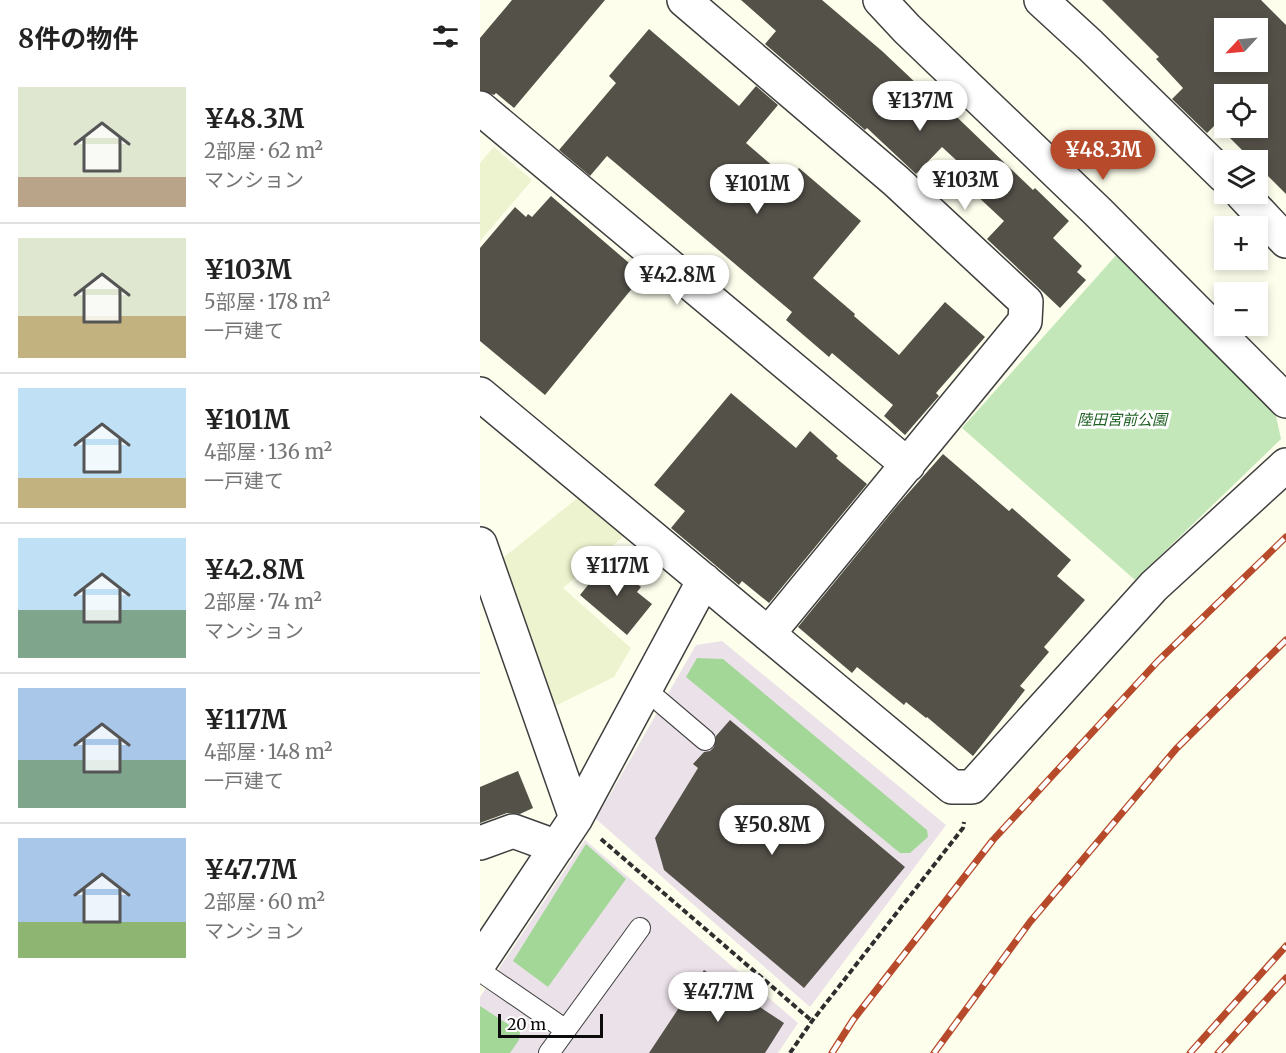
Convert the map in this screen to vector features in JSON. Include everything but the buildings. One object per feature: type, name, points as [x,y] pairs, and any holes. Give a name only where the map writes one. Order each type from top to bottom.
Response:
[{"type":"street","points":[[684,0],[896,181],[1026,302],[1025,321],[768,634]]},
{"type":"street","points":[[880,0],[915,37],[1098,212],[1286,401]]},
{"type":"street","points":[[1041,0],[1214,166]]},
{"type":"street","points":[[480,108],[908,465]]},
{"type":"street","points":[[1251,204],[1286,241]]},
{"type":"street","points":[[480,394],[952,787],[972,787],[1154,586],[1286,465]]},
{"type":"street","points":[[480,544],[576,818]]},
{"type":"street","points":[[480,962],[576,818],[704,580]]},
{"type":"street","points":[[480,843],[513,831],[557,847]]},
{"type":"lane","points":[[645,689],[705,740]]},
{"type":"lane","points":[[549,1053],[640,928]]},
{"type":"lane","points":[[480,971],[566,1030]]},
{"type":"path","points":[[790,1053],[812,1021],[963,828],[972,787]]},
{"type":"path","points":[[576,818],[812,1021]]},
{"type":"shaded area","points":[[722,641],[946,825],[810,1007],[596,819],[696,645]]},
{"type":"shaded area","points":[[585,840],[798,1023],[778,1053],[480,1053],[480,997]]},
{"type":"green space","points":[[494,147],[532,180],[480,241],[480,163]]},
{"type":"green space","name":"陸田宮前公園","points":[[1119,252],[1276,416],[1281,439],[1135,580],[962,428]]},
{"type":"green space","points":[[580,496],[625,535],[563,588],[631,648],[614,677],[551,708],[503,558]]},
{"type":"green space","points":[[697,658],[723,659],[927,830],[928,837],[910,853],[900,853],[686,677]]},
{"type":"green space","points":[[586,844],[626,879],[548,987],[513,961]]},
{"type":"green space","points":[[480,1006],[520,1032],[519,1040],[510,1053],[480,1053]]},
{"type":"railway","points":[[832,1053],[853,1020],[993,840],[1158,661],[1286,537]]},
{"type":"railway","points":[[934,1053],[1030,922],[1176,749],[1286,640]]},
{"type":"railway","points":[[1190,1053],[1286,946]]},
{"type":"railway","points":[[1218,1053],[1286,978]]}]
